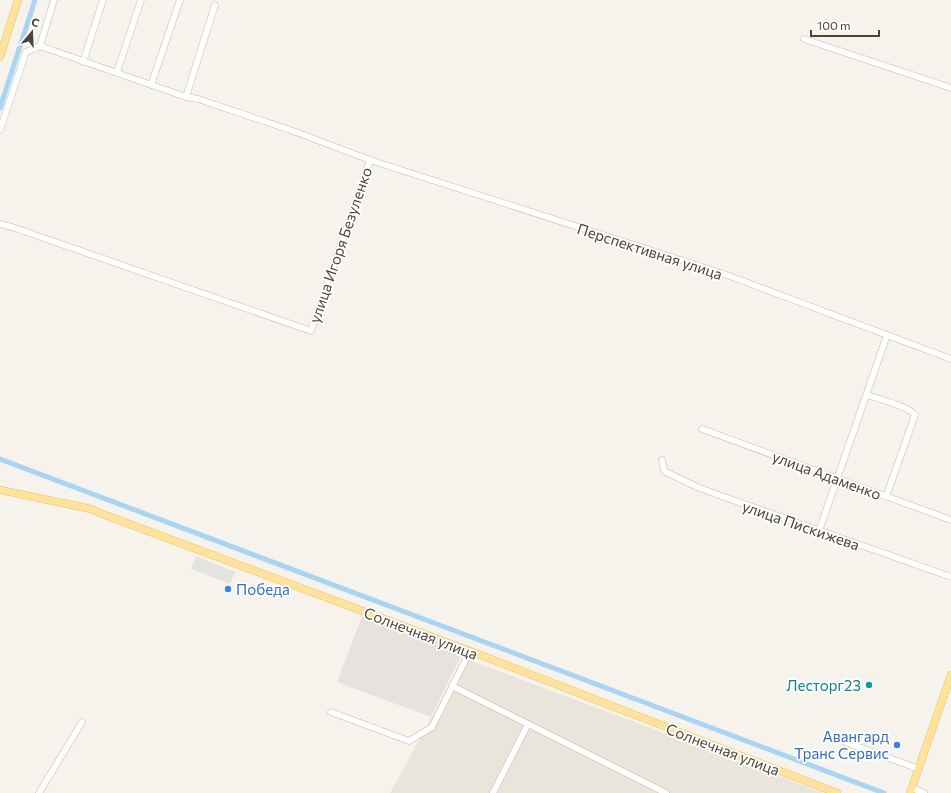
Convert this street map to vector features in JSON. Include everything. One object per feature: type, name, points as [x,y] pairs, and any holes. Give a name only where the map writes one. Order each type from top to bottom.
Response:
[{"type":"main road","points":[[0,57],[18,0]]},
{"type":"main road","name":"Солнечная улица","points":[[0,490],[91,509],[470,651],[837,793]]},
{"type":"main road","points":[[911,791],[951,675]]},
{"type":"street","points":[[0,130],[26,52],[40,46],[54,0]]},
{"type":"street","points":[[83,62],[103,0]]},
{"type":"street","points":[[118,72],[141,0]]},
{"type":"street","points":[[151,85],[180,0]]},
{"type":"street","points":[[186,97],[215,4]]},
{"type":"street","points":[[804,39],[951,88]]},
{"type":"street","name":"Перспективная улица","points":[[40,46],[186,97],[198,99],[247,115],[370,160],[727,275],[951,359]]},
{"type":"street","name":"улица Игоря Безуленко","points":[[0,224],[311,330],[370,160]]},
{"type":"street","points":[[819,531],[887,335]]},
{"type":"street","points":[[867,395],[906,409],[913,412],[914,415],[886,497]]},
{"type":"street","name":"улица Адаменко","points":[[702,429],[951,520]]},
{"type":"street","name":"улица Пискижева","points":[[662,460],[664,470],[672,476],[730,500],[771,513],[951,577]]},
{"type":"street","points":[[331,712],[409,741],[432,727],[470,651]]},
{"type":"street","points":[[452,686],[666,793]]},
{"type":"street","points":[[39,793],[82,722]]},
{"type":"street","points":[[493,793],[528,724]]},
{"type":"street","points":[[845,742],[919,769]]},
{"type":"street","points":[[911,791],[924,793]]},
{"type":"shaded area","points":[[196,556],[235,572],[230,584],[191,569]]},
{"type":"shaded area","points":[[362,616],[462,654],[431,717],[337,682]]},
{"type":"shaded area","points":[[464,658],[824,793],[390,793]]},
{"type":"waterway","points":[[0,108],[35,0]]},
{"type":"waterway","points":[[0,459],[884,793]]},
{"type":"place","name":"Победа","points":[[228,589]]},
{"type":"place","name":"Лесторг23","points":[[869,685]]},
{"type":"place","name":"Авангард Транс Сервис","points":[[897,745]]}]
